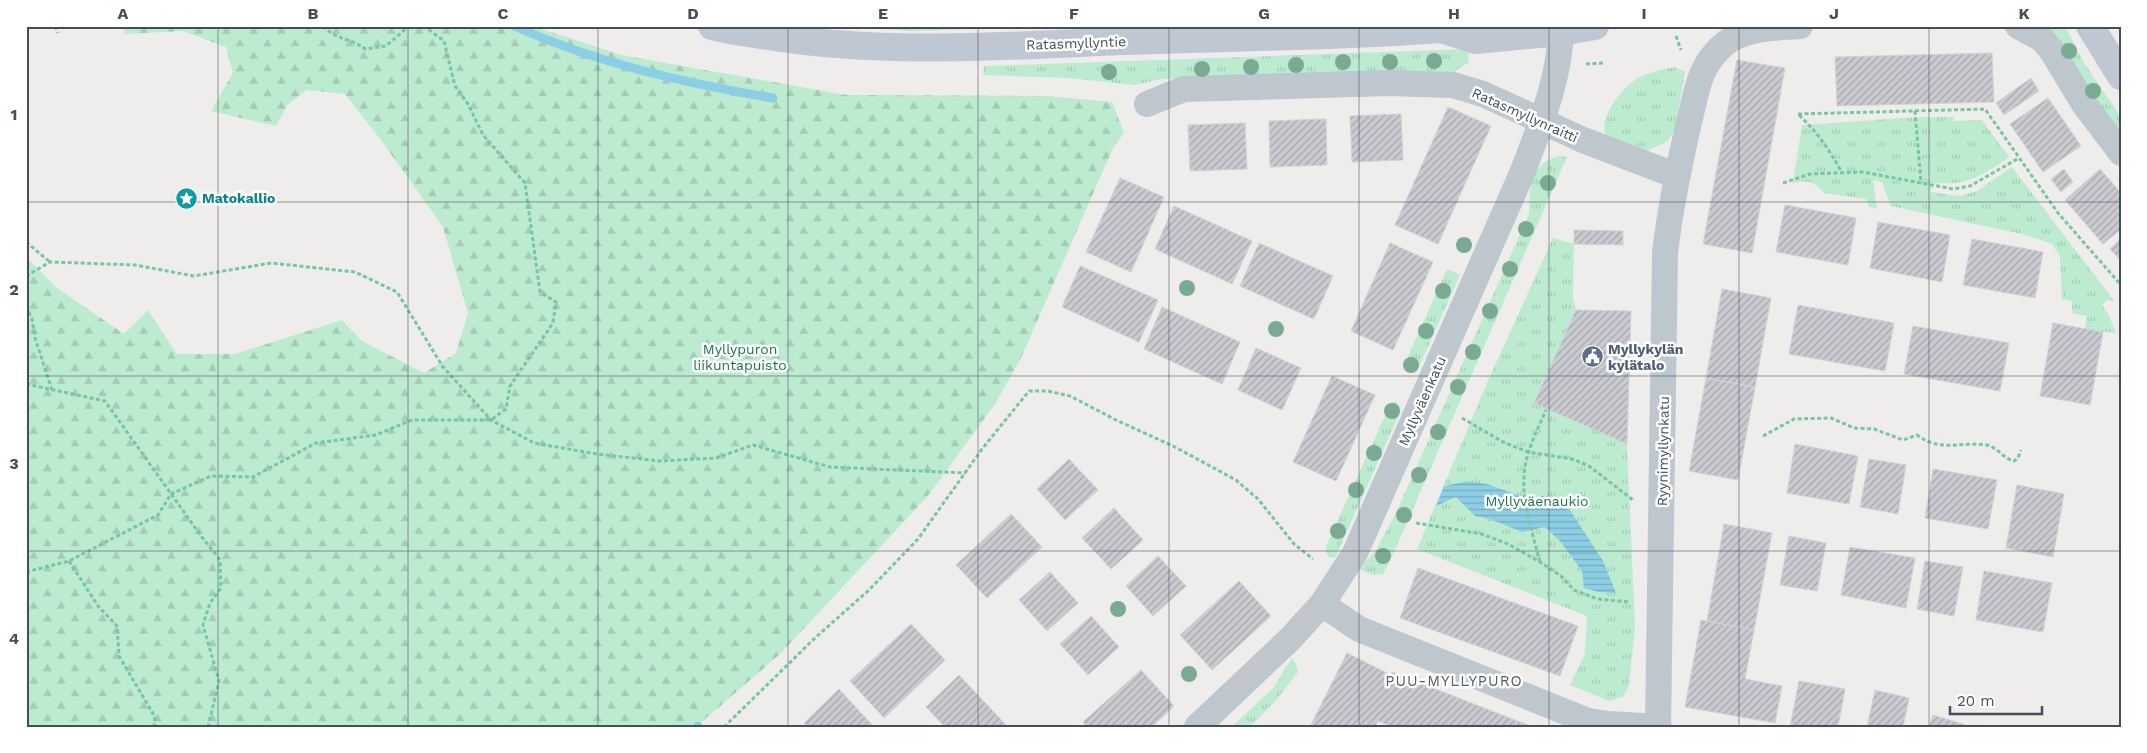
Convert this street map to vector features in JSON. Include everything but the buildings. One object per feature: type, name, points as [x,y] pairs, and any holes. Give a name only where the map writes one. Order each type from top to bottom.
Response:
[{"type":"street","name":"Ratasmyllyntie","points":[[712,26],[791,40],[876,46],[981,47],[1171,39],[1377,34],[1445,28],[1475,40],[1595,26]]},
{"type":"street","points":[[1677,176],[1697,89],[1704,69],[1715,53],[1728,41],[1742,34],[1755,30],[1800,26]]},
{"type":"street","points":[[2018,26],[2042,39],[2052,51],[2084,104],[2121,153]]},
{"type":"street","points":[[2090,26],[2121,76]]},
{"type":"street","name":"Myllyväenkatu","points":[[1197,727],[1290,640],[1322,604],[1355,552],[1522,171],[1542,121],[1554,81],[1561,29]]},
{"type":"street","name":"Ratasmyllynraitti","points":[[1148,104],[1184,89],[1389,83],[1453,85],[1483,94],[1583,140],[1677,176]]},
{"type":"street","name":"Ryynimyllynkatu","points":[[1658,727],[1665,253],[1677,176]]},
{"type":"street","points":[[1322,604],[1358,629],[1588,721],[1658,727]]},
{"type":"path","points":[[55,26],[58,33]]},
{"type":"path","points":[[323,26],[333,36],[354,41],[365,49],[386,46],[408,26]]},
{"type":"path","points":[[26,572],[69,561],[158,515],[171,494],[211,476],[253,477],[316,443],[376,435],[412,420],[491,420],[506,409],[510,386],[553,323],[556,302],[540,292],[525,183],[483,135],[468,104],[455,86],[444,40],[424,26]]},
{"type":"path","points":[[1841,171],[1829,148],[1815,130],[1798,114],[1985,108],[2058,213],[2121,285]]},
{"type":"path","points":[[1915,111],[1921,183]]},
{"type":"path","points":[[1783,182],[1810,174],[1841,171],[1863,172],[1953,189],[1970,186],[2020,158]]},
{"type":"path","points":[[26,242],[50,262]]},
{"type":"path","points":[[26,276],[50,262],[135,265],[194,276],[271,262],[355,272],[397,292],[443,367],[491,420],[534,443],[597,454],[660,461],[716,458],[753,445],[830,467],[965,473]]},
{"type":"path","points":[[26,306],[32,319],[34,338],[52,390]]},
{"type":"path","points":[[26,384],[105,401],[220,560],[221,588],[210,603],[203,625],[218,681],[208,727]]},
{"type":"path","points":[[724,727],[815,638],[869,590],[918,539],[965,473],[1029,391],[1048,391],[1070,396],[1175,447],[1236,480],[1258,499],[1294,544],[1313,559]]},
{"type":"path","points":[[1540,562],[1525,501],[1524,475],[1528,452],[1546,410]]},
{"type":"path","points":[[1462,418],[1503,442],[1528,452],[1572,459],[1589,466],[1632,500],[1637,500]]},
{"type":"path","points":[[1762,436],[1794,419],[1831,418],[1854,428],[1874,429],[1903,440],[1917,435],[1934,444],[1988,445],[2008,459],[2014,460],[2018,458],[2021,450]]},
{"type":"path","points":[[1416,523],[1482,534],[1508,544],[1540,562],[1561,576],[1574,590],[1597,599],[1633,603]]},
{"type":"path","points":[[69,561],[98,606],[117,626],[119,656],[155,717],[154,727]]},
{"type":"green space","name":"Myllypuron liikuntapuisto","points":[[124,26],[533,26],[621,55],[846,95],[1048,96],[1112,102],[1124,133],[1113,148],[1021,358],[995,404],[927,497],[780,654],[696,727],[26,727],[26,257],[57,288],[124,334],[148,310],[177,354],[235,354],[342,320],[362,341],[424,373],[456,353],[468,313],[443,227],[381,140],[345,94],[307,90],[288,104],[276,126],[211,111],[233,73],[226,47],[183,31],[125,34]]},
{"type":"green space","points":[[835,26],[1059,26],[913,31]]},
{"type":"green space","points":[[2040,26],[2065,26],[2084,63],[2121,117],[2121,137]]},
{"type":"green space","points":[[1468,49],[1469,62],[1451,74],[1433,71],[1162,79],[1134,85],[1070,78],[983,75],[984,66]]},
{"type":"green space","points":[[1675,67],[1685,72],[1675,130],[1668,141],[1647,151],[1610,140],[1605,133],[1604,125],[1612,106],[1625,89],[1638,78],[1656,71]]},
{"type":"green space","points":[[1918,117],[1954,117],[1954,121],[1982,120],[2009,157],[1975,178],[1957,183],[1935,183],[1930,192],[1959,196],[1977,191],[2012,167],[2115,302],[2107,300],[2102,305],[2116,333],[2085,329],[2087,316],[2072,313],[2072,301],[2062,299],[2060,256],[2052,244],[2022,234],[1891,206],[1882,182],[1873,180],[1877,209],[1870,207],[1866,199],[1824,193],[1810,182],[1793,183],[1802,125]]},
{"type":"green space","points":[[1558,156],[1567,157],[1390,561],[1383,574],[1372,575],[1359,569],[1376,550],[1396,513],[1529,214],[1531,186],[1536,172],[1541,165]]},
{"type":"green space","name":"Myllyväenaukio","points":[[1553,238],[1574,244],[1573,297],[1576,310],[1534,403],[1627,444],[1635,628],[1629,685],[1623,697],[1609,701],[1570,685],[1585,654],[1587,616],[1417,549],[1487,383]]},
{"type":"green space","points":[[1447,269],[1460,275],[1417,371],[1404,365]]},
{"type":"green space","points":[[1391,402],[1397,402],[1401,410],[1335,558],[1330,557],[1326,553],[1326,547]]},
{"type":"green space","points":[[1292,658],[1298,672],[1278,698],[1250,727],[1232,727],[1273,688]]},
{"type":"water","points":[[1468,481],[1487,484],[1518,495],[1530,503],[1541,496],[1548,496],[1570,510],[1603,561],[1616,593],[1599,592],[1584,588],[1582,571],[1560,541],[1545,527],[1522,532],[1490,519],[1475,516],[1456,497],[1436,506],[1444,486]]},
{"type":"waterway","points":[[514,26],[577,51],[641,70],[707,86],[773,98]]},
{"type":"place","name":"Matokallio","points":[[186,198]]},
{"type":"place","name":"Myllykylän kylätalo","points":[[1592,357]]},
{"type":"district","name":"PUU-MYLLYPURO","points":[[1454,681]]}]
